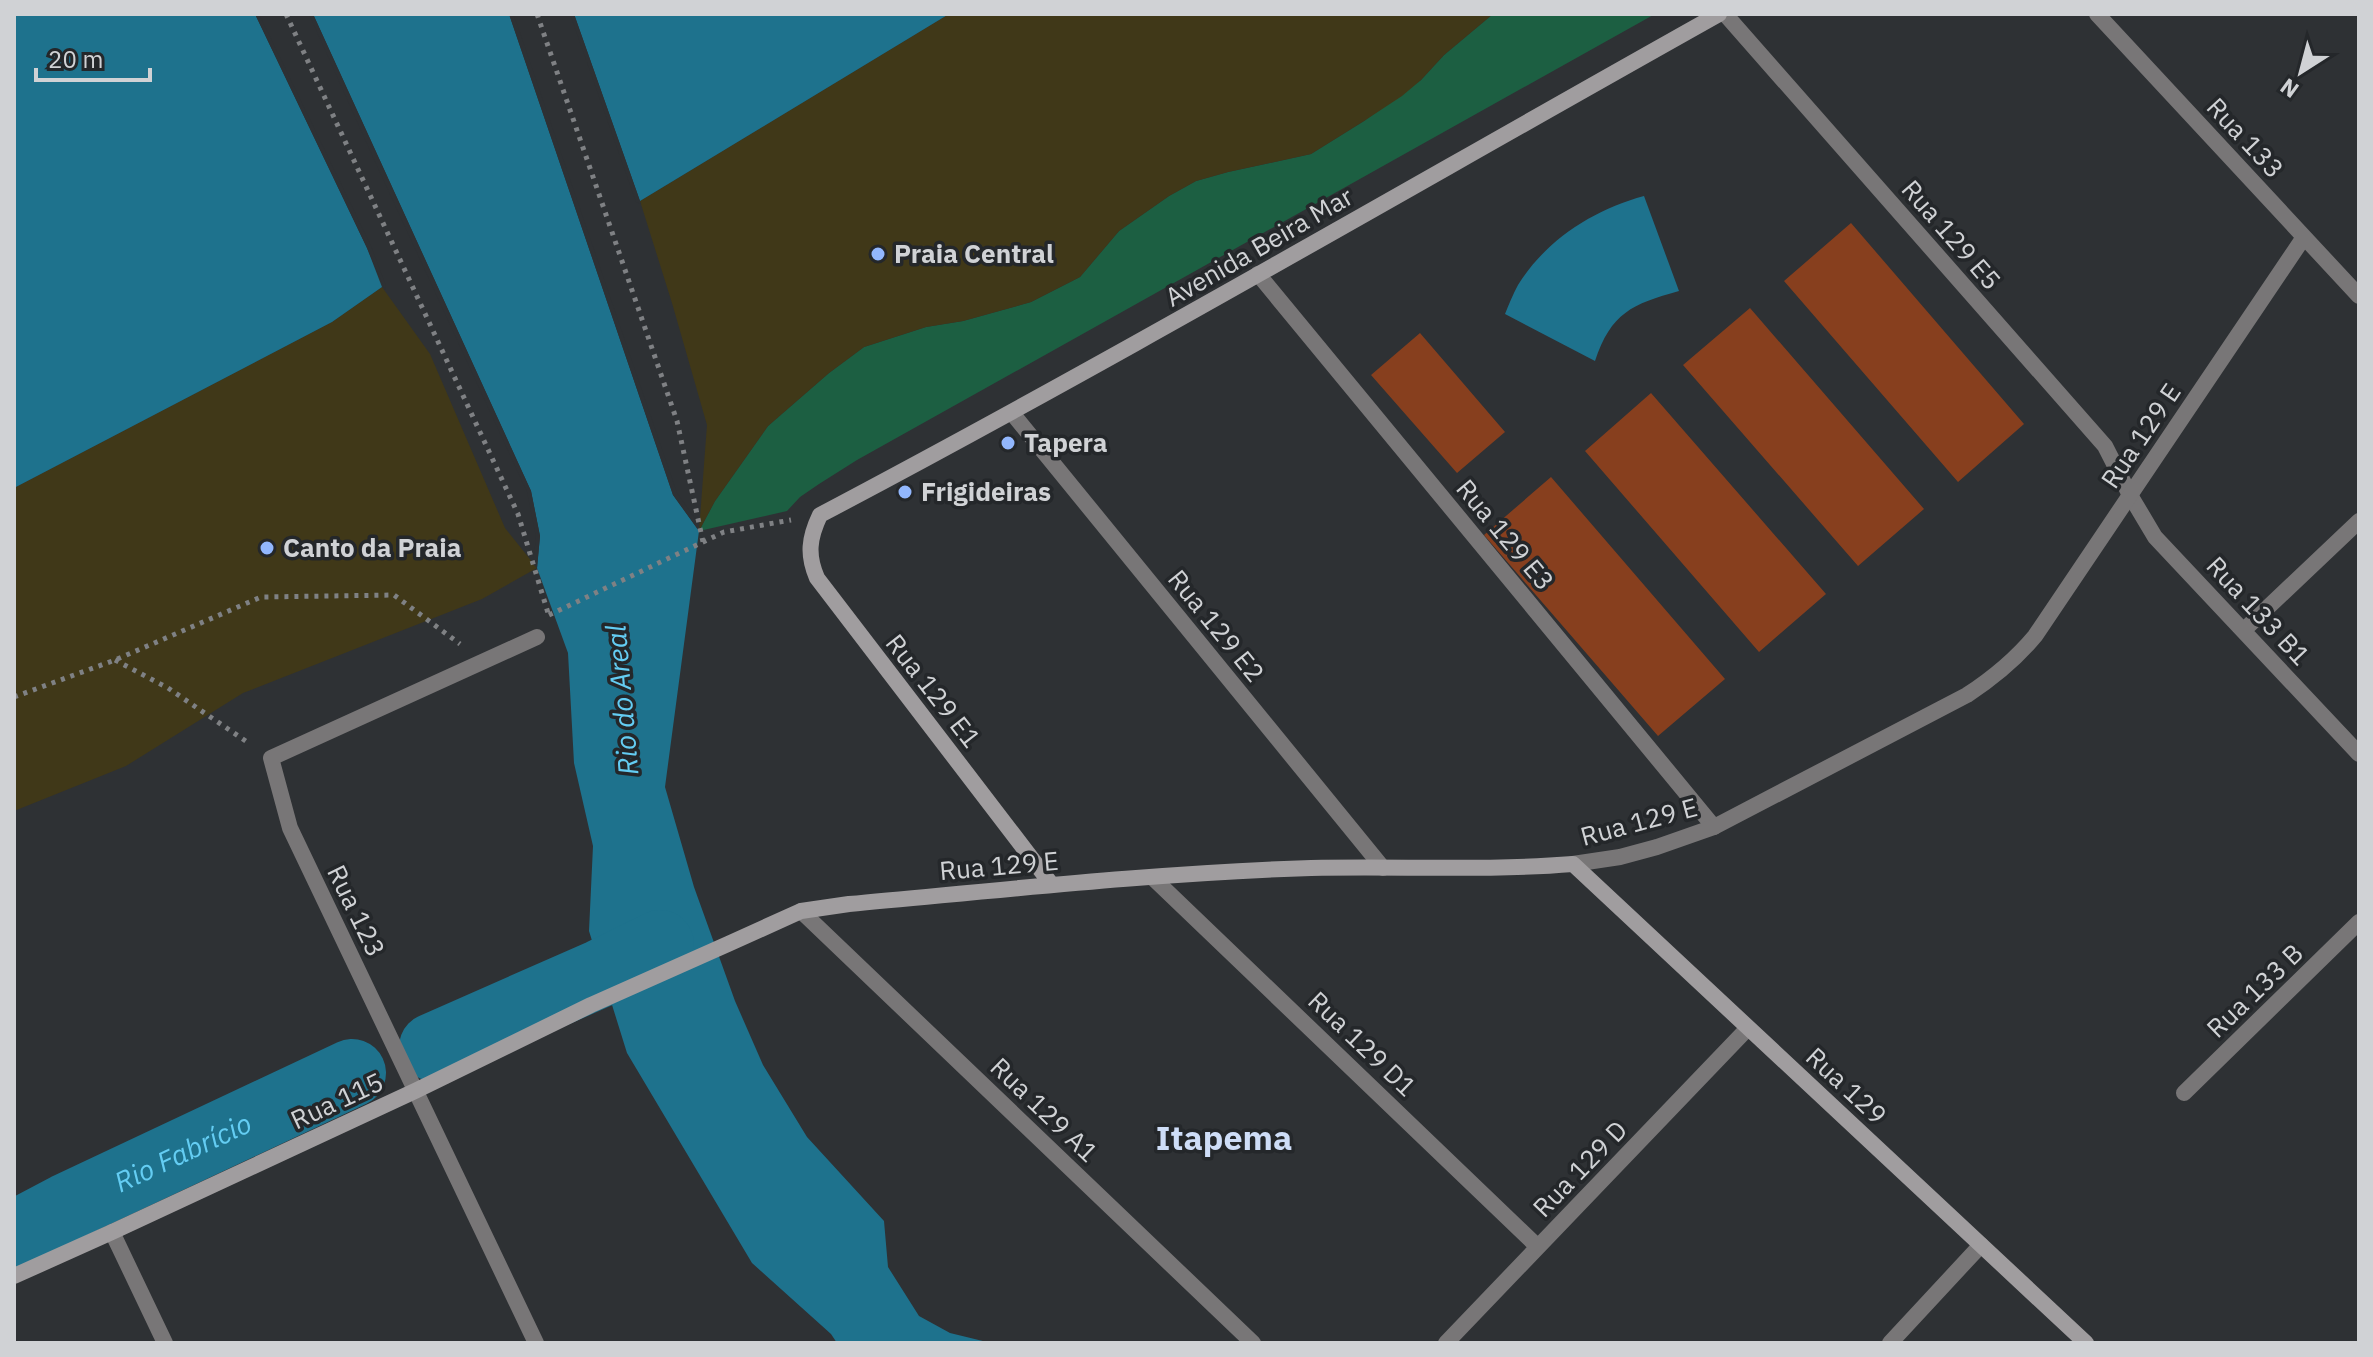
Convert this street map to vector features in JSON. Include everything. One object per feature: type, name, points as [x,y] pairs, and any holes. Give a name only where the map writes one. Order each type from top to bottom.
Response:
[{"type":"main road","name":"Avenida Beira Mar","points":[[820,515],[1012,413],[1722,14]]},
{"type":"main road","name":"Rua 129 E1","points":[[820,515],[812,531],[809,549],[817,578],[1052,885]]},
{"type":"main road","name":"Rua 129 E","points":[[728,944],[801,911],[849,904],[1152,877],[1312,868],[1510,868],[1573,864]]},
{"type":"main road","name":"Rua 129","points":[[1573,864],[2086,1343]]},
{"type":"main road","name":"Rua 115","points":[[14,1276],[415,1091],[591,1005],[728,944]]},
{"type":"street","name":"Rua 129 E5","points":[[1722,14],[2105,446],[2130,495]]},
{"type":"street","name":"Rua 133","points":[[2097,14],[2359,296]]},
{"type":"street","name":"Rua 129 E","points":[[1573,864],[1620,857],[1714,827],[1967,695],[2018,656],[2035,636],[2304,237]]},
{"type":"street","name":"Rua 129 E3","points":[[1258,274],[1714,827]]},
{"type":"street","name":"Rua 129 E2","points":[[1012,413],[1383,868]]},
{"type":"street","name":"Rua 133 B1","points":[[2130,495],[2155,537],[2359,754]]},
{"type":"street","points":[[2244,630],[2359,521]]},
{"type":"street","points":[[271,758],[537,637]]},
{"type":"street","name":"Rua 123","points":[[271,758],[290,828],[536,1343]]},
{"type":"street","name":"Rua 129 D1","points":[[1152,877],[1538,1247]]},
{"type":"street","name":"Rua 129 A1","points":[[801,911],[1253,1343]]},
{"type":"street","name":"Rua 133 B","points":[[2184,1093],[2359,922]]},
{"type":"street","name":"Rua 129 D","points":[[1446,1343],[1748,1028]]},
{"type":"street","points":[[112,1232],[165,1343]]},
{"type":"street","points":[[1890,1343],[1981,1245]]},
{"type":"path","points":[[286,14],[518,514],[549,614],[724,532],[820,515]]},
{"type":"path","points":[[537,14],[677,421],[703,542]]},
{"type":"path","points":[[14,697],[115,660],[261,597],[394,595],[484,661]]},
{"type":"path","points":[[115,660],[168,688],[271,758]]},
{"type":"green space","points":[[1493,14],[1655,14],[857,460],[800,497],[787,511],[699,531],[715,501],[768,426],[864,347],[926,327],[963,321],[1031,302],[1080,277],[1119,231],[1196,181],[1311,154],[1364,121],[1421,80],[1444,55]]},
{"type":"sand","name":"Praia Central","points":[[949,14],[1493,14],[1402,96],[1364,121],[1311,154],[1196,181],[1119,231],[1080,277],[1031,302],[963,321],[926,327],[864,347],[768,426],[715,501],[699,531],[707,425],[640,201]]},
{"type":"sand","name":"Canto da Praia","points":[[382,287],[430,354],[505,528],[537,568],[482,599],[243,693],[126,766],[14,811],[14,488],[332,322]]},
{"type":"water","points":[[14,14],[255,14],[367,248],[382,287],[332,322],[14,488]]},
{"type":"water","name":"Rio do Areal","points":[[313,14],[509,14],[673,495],[699,531],[665,787],[694,887],[735,1001],[763,1065],[807,1137],[884,1221],[888,1267],[919,1316],[950,1333],[991,1343],[837,1343],[831,1334],[752,1263],[627,1053],[589,931],[593,846],[574,763],[568,653],[537,568],[540,536],[531,491]]},
{"type":"water","points":[[574,14],[949,14],[640,201]]},
{"type":"water","points":[[1644,196],[1679,291],[1648,301],[1625,313],[1608,332],[1595,361],[1505,314],[1529,269],[1557,241],[1589,218]]},
{"type":"pier","points":[[255,14],[259,14],[371,246],[385,290],[367,248]]},
{"type":"pier","points":[[309,14],[313,14],[531,491],[540,536],[537,568],[533,564],[536,537],[527,492]]},
{"type":"pier","points":[[509,14],[513,14],[517,24],[677,493],[699,524],[699,531],[673,495]]},
{"type":"pier","points":[[570,14],[574,14],[641,204],[636,202]]},
{"type":"building","points":[[1851,223],[2024,424],[1958,482],[1784,281]]},
{"type":"building","points":[[1750,308],[1924,509],[1858,566],[1683,365]]},
{"type":"building","points":[[1420,333],[1505,432],[1457,473],[1371,375]]},
{"type":"building","points":[[1651,393],[1826,594],[1759,652],[1585,451]]},
{"type":"building","points":[[1551,477],[1725,679],[1658,736],[1484,535]]},
{"type":"waterway","name":"Rio Fabrício","points":[[433,1047],[660,944]]},
{"type":"waterway","name":"Rio Fabrício","points":[[14,1235],[352,1073]]},
{"type":"place","name":"Praia Central","points":[[878,254]]},
{"type":"place","name":"Tapera","points":[[1008,443]]},
{"type":"place","name":"Frigideiras","points":[[905,492]]},
{"type":"place","name":"Canto da Praia","points":[[267,548]]},
{"type":"district","name":"Itapema","points":[[1224,1138]]}]
